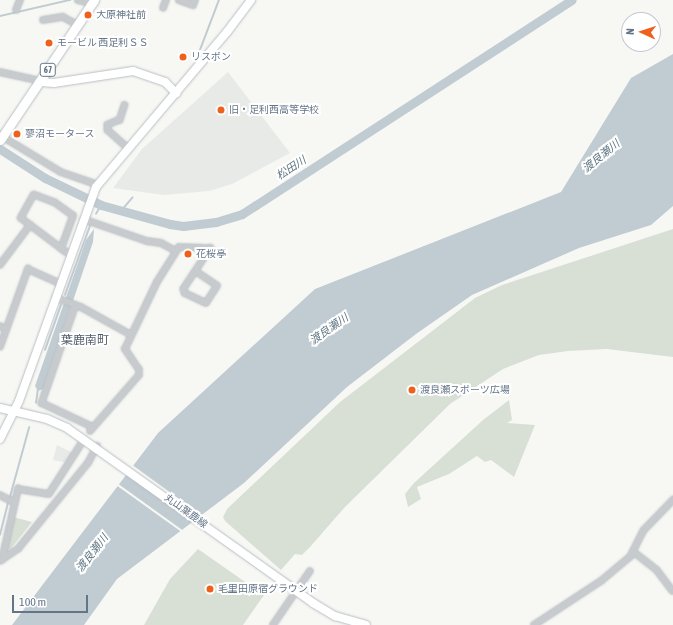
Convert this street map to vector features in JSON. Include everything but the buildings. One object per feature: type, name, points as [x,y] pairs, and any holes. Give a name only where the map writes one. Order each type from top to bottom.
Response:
[{"type":"main road","name":"67","points":[[1,138],[41,82],[92,2]]},
{"type":"street","points":[[16,10],[20,0]]},
{"type":"street","points":[[78,0],[92,2]]},
{"type":"street","points":[[163,8],[166,0]]},
{"type":"street","points":[[179,0],[193,5],[195,0]]},
{"type":"street","points":[[0,439],[14,411],[59,299],[60,283],[84,215],[97,186],[251,0]]},
{"type":"street","points":[[43,20],[63,17],[78,24]]},
{"type":"street","points":[[0,72],[41,82],[54,83],[133,71],[165,82],[176,92]]},
{"type":"street","points":[[125,105],[120,120],[108,125],[108,130],[129,149]]},
{"type":"street","points":[[1,138],[61,172],[97,186]]},
{"type":"street","points":[[61,249],[72,222],[72,215],[55,203],[34,195],[21,216],[30,225],[61,249],[70,254]]},
{"type":"street","points":[[84,215],[147,241],[161,242],[176,251]]},
{"type":"street","points":[[0,265],[30,225]]},
{"type":"street","points":[[74,304],[42,403],[91,429],[139,374],[124,349],[130,334],[176,251],[185,245],[211,248],[184,289],[185,293],[206,303],[217,286],[196,272]]},
{"type":"street","points":[[0,347],[28,270],[60,283]]},
{"type":"street","points":[[59,299],[74,304],[130,334]]},
{"type":"street","points":[[0,326],[6,329]]},
{"type":"street","name":"丸山葉鹿線","points":[[0,408],[58,424],[99,448],[294,589],[335,616],[366,625]]},
{"type":"street","points":[[1,560],[14,502],[20,488],[49,494],[81,444]]},
{"type":"street","points":[[1,560],[18,549],[99,448]]},
{"type":"street","points":[[0,495],[14,502]]},
{"type":"street","points":[[534,625],[601,581],[634,552],[644,530],[673,500]]},
{"type":"street","points":[[634,552],[657,570],[673,591]]},
{"type":"street","points":[[273,625],[294,589],[310,571]]},
{"type":"shaded area","name":"旧・足利西高等学校","points":[[228,72],[290,153],[232,184],[209,191],[164,195],[113,188],[142,149]]},
{"type":"shaded area","name":"渡良瀬スポーツ広場","points":[[673,229],[673,357],[607,349],[568,351],[539,355],[503,369],[450,404],[345,507],[302,555],[295,554],[281,570],[225,521],[223,517],[227,509],[340,402],[475,298],[502,285]]},
{"type":"shaded area","points":[[509,400],[512,420],[507,423],[535,425],[514,477],[491,460],[485,462],[477,456],[449,474],[417,487],[421,499],[408,507],[405,494],[414,483],[483,420]]},
{"type":"shaded area","points":[[57,445],[73,453],[68,463],[53,460]]},
{"type":"shaded area","points":[[13,517],[32,522],[10,550],[7,548]]},
{"type":"shaded area","name":"毛里田原宿グラウンド","points":[[198,549],[264,595],[243,625],[144,625],[170,579]]},
{"type":"water","name":"渡良瀬川","points":[[673,54],[673,206],[651,225],[579,248],[472,295],[416,334],[347,387],[244,483],[117,579],[84,625],[12,625],[158,433],[315,289],[561,192],[631,78]]},
{"type":"water","points":[[94,229],[93,242],[43,389],[38,391],[35,386],[86,240]]},
{"type":"pier","points":[[131,464],[204,517],[197,522],[126,471]]},
{"type":"pier","points":[[117,483],[185,532],[183,533],[116,485]]},
{"type":"waterway","points":[[0,16],[70,0]]},
{"type":"waterway","points":[[200,50],[219,0]]},
{"type":"waterway","name":"松田川","points":[[0,149],[45,178],[101,205],[170,224],[183,226],[216,222],[242,214],[572,0]]},
{"type":"waterway","points":[[122,210],[132,198]]},
{"type":"waterway","points":[[96,214],[101,205]]},
{"type":"waterway","points":[[65,295],[90,226]]},
{"type":"waterway","points":[[45,350],[61,305]]},
{"type":"waterway","points":[[36,403],[38,389]]},
{"type":"waterway","points":[[10,497],[29,428]]},
{"type":"waterway","points":[[0,535],[8,504]]},
{"type":"place","name":"大原神社前","points":[[88,15]]},
{"type":"place","name":"モービル 西足利ＳＳ","points":[[49,43]]},
{"type":"place","name":"リスボン","points":[[183,57]]},
{"type":"place","name":"旧・足利西高等学校","points":[[221,110]]},
{"type":"place","name":"蓼沼モータース","points":[[17,134]]},
{"type":"place","name":"花桜亭","points":[[188,254]]},
{"type":"place","name":"渡良瀬スポーツ広場","points":[[412,390]]},
{"type":"place","name":"毛里田原宿グラウンド","points":[[210,589]]},
{"type":"district","name":"葉鹿南町","points":[[85,341]]}]
